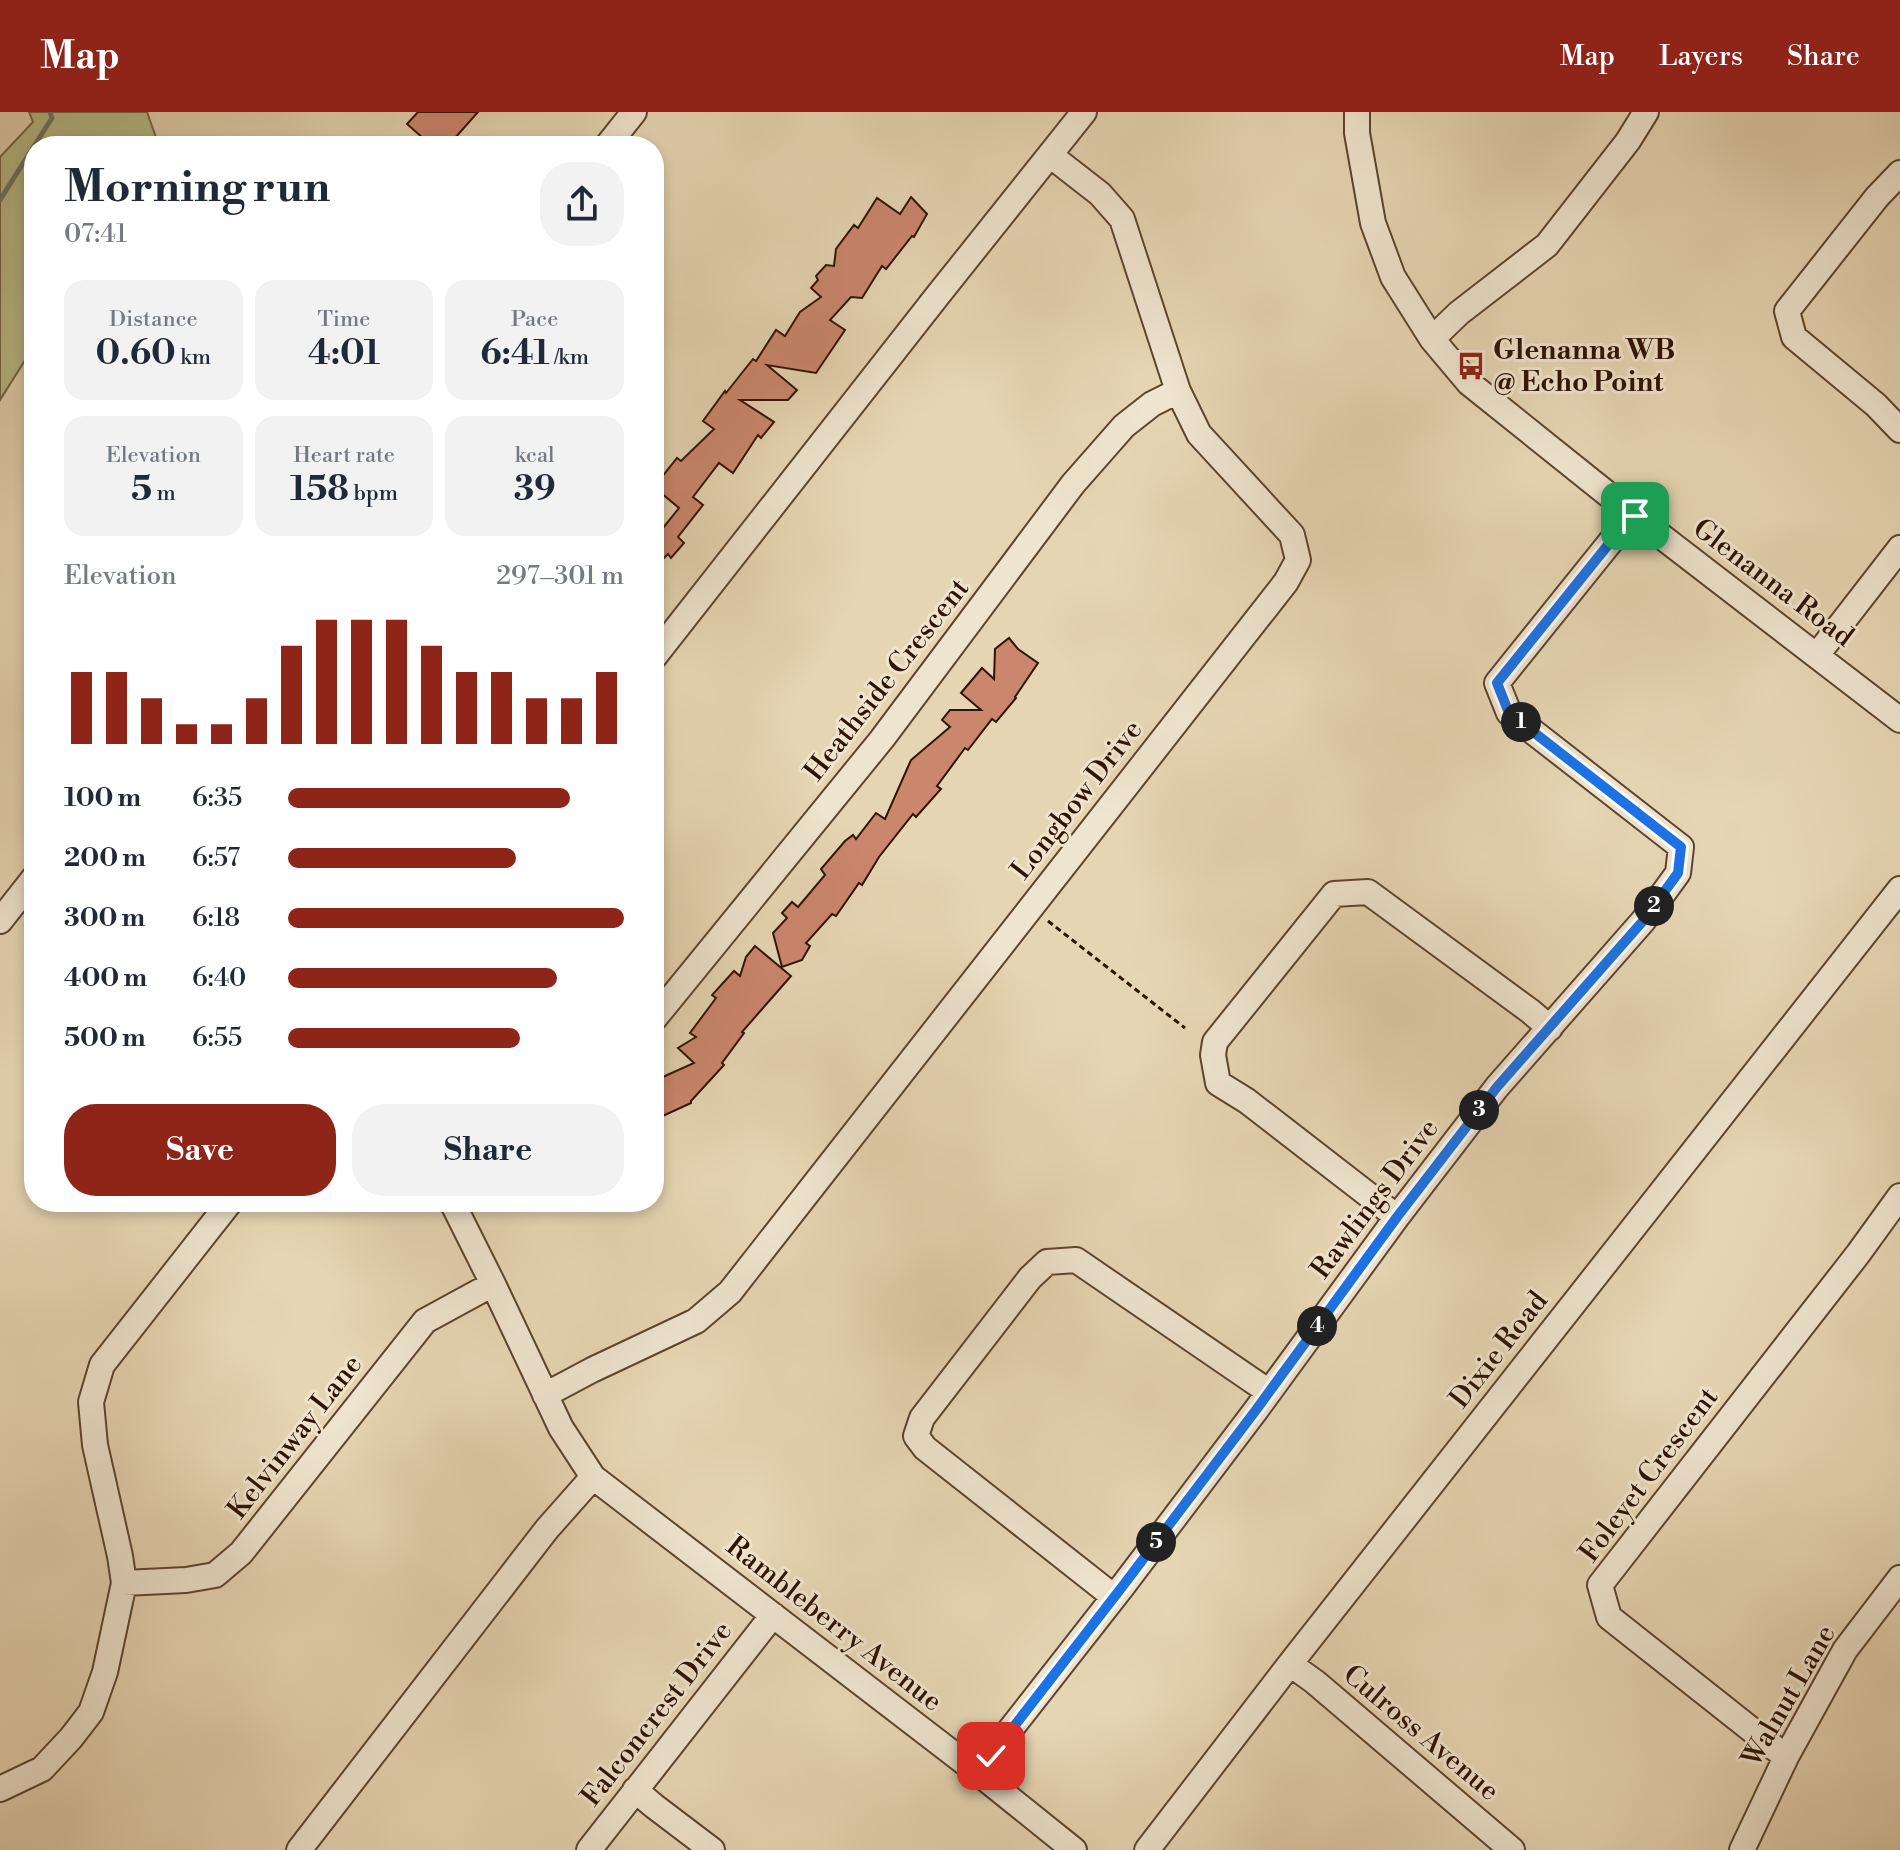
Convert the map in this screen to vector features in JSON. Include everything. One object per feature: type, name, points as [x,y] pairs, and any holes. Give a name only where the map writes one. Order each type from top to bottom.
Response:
[{"type":"street","points":[[615,136],[634,112]]},
{"type":"street","points":[[664,644],[1084,112]]},
{"type":"street","name":"Glenanna Road","points":[[1357,112],[1357,133],[1373,223],[1393,277],[1432,339],[1469,383],[1900,720]]},
{"type":"street","points":[[1432,339],[1459,313],[1547,245],[1628,141],[1646,112]]},
{"type":"street","name":"Longbow Drive","points":[[545,1395],[696,1321],[730,1292],[1286,582],[1298,560],[1292,535],[1199,434],[1178,391],[1122,219],[1100,194],[1050,155]]},
{"type":"street","points":[[1900,173],[1877,197],[1787,311],[1794,337],[1876,405],[1900,430]]},
{"type":"street","name":"Heathside Crescent","points":[[664,1007],[882,739],[1073,484],[1124,426],[1152,404],[1178,391]]},
{"type":"street","name":"Rawlings Drive","points":[[977,1772],[1114,1597],[1497,1087],[1652,909],[1678,873],[1681,847],[1509,713],[1497,683],[1632,512]]},
{"type":"street","points":[[1817,655],[1900,548]]},
{"type":"street","name":"Dixie Road","points":[[1147,1850],[1900,889]]},
{"type":"street","points":[[0,921],[24,891]]},
{"type":"street","points":[[1397,1217],[1247,1101],[1218,1083],[1213,1055],[1215,1042],[1334,894],[1368,892],[1550,1028]]},
{"type":"street","name":"Foleyet Crescent","points":[[1786,1757],[1609,1617],[1600,1585],[1849,1267],[1900,1196]]},
{"type":"street","points":[[0,1789],[42,1769],[91,1712],[105,1672],[124,1583],[95,1445],[91,1402],[102,1365],[222,1212]]},
{"type":"street","name":"Rambleberry Avenue","points":[[457,1212],[561,1428],[593,1477],[1074,1850]]},
{"type":"street","points":[[1114,1597],[925,1448],[916,1436],[922,1418],[1030,1278],[1047,1262],[1076,1260],[1269,1392]]},
{"type":"street","name":"Kelvinway Lane","points":[[124,1583],[186,1580],[215,1575],[233,1561],[425,1321],[493,1284]]},
{"type":"street","points":[[299,1850],[547,1529],[593,1477]]},
{"type":"street","name":"Walnut Lane","points":[[1742,1850],[1786,1757],[1845,1650],[1900,1578]]},
{"type":"street","name":"Falconcrest Drive","points":[[589,1850],[773,1615]]},
{"type":"street","name":"Culross Avenue","points":[[1290,1664],[1512,1850]]},
{"type":"street","points":[[635,1790],[712,1850]]},
{"type":"path","points":[[1048,921],[1185,1028]]},
{"type":"green space","points":[[29,112],[147,112],[155,136],[24,136],[24,362],[0,400],[0,157],[33,122]]},
{"type":"building","points":[[418,112],[478,112],[457,136],[421,136],[407,124]]},
{"type":"building","points":[[911,197],[927,214],[914,237],[886,269],[882,266],[862,298],[851,297],[830,320],[845,330],[816,373],[767,365],[797,390],[788,400],[740,400],[774,422],[761,438],[758,435],[733,473],[719,463],[693,497],[703,505],[678,537],[684,543],[671,558],[668,554],[664,558],[664,527],[679,508],[664,495],[664,474],[677,458],[681,461],[714,429],[703,421],[753,359],[756,361],[776,330],[785,336],[800,312],[821,297],[811,288],[818,280],[816,276],[826,265],[834,266],[836,249],[854,225],[858,228],[877,198],[900,214]]},
{"type":"building","points":[[1009,638],[1018,649],[1038,663],[1016,698],[996,722],[992,719],[968,750],[965,748],[937,786],[941,789],[916,817],[913,814],[836,916],[832,914],[806,943],[810,946],[802,960],[782,967],[773,933],[787,918],[782,913],[792,902],[798,907],[825,875],[821,869],[845,841],[853,835],[856,839],[876,813],[885,819],[911,760],[950,727],[942,720],[950,710],[981,710],[961,693],[982,668],[994,679],[995,649]]},
{"type":"building","points":[[755,946],[791,976],[742,1032],[722,1063],[724,1065],[691,1103],[664,1115],[664,1076],[694,1063],[678,1048],[696,1037],[690,1033],[716,998],[712,995],[734,971],[740,976],[746,957]]},
{"type":"waterway","points":[[40,136],[52,118],[50,112]]},
{"type":"waterway","points":[[0,200],[24,162]]},
{"type":"place","name":"Glenanna WB @ Echo Point","points":[[1471,366]]},
{"type":"route","points":[[991,1756],[1256,1410],[1397,1217],[1497,1087],[1643,921],[1678,873],[1681,847],[1509,713],[1497,683],[1632,512],[1635,516]]}]
